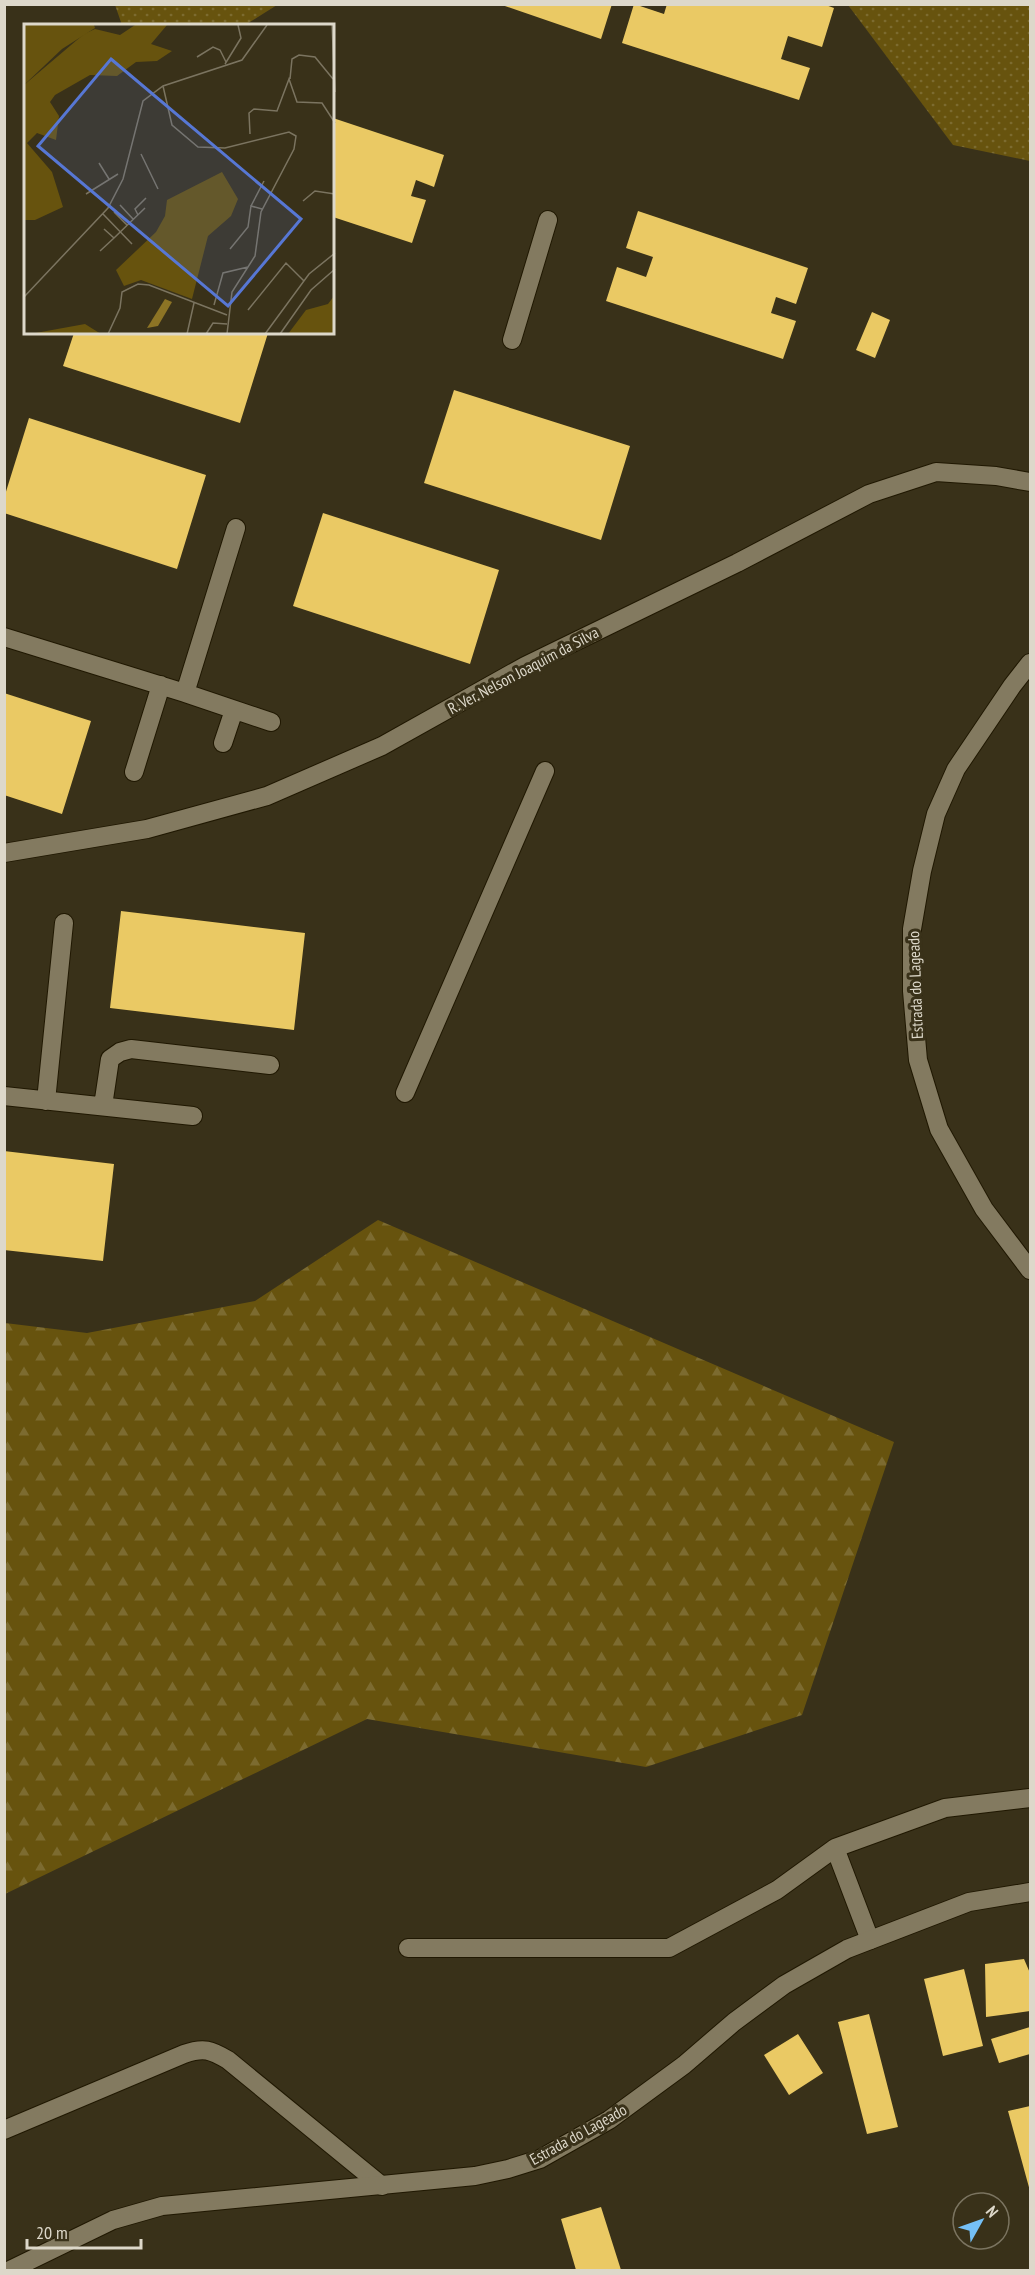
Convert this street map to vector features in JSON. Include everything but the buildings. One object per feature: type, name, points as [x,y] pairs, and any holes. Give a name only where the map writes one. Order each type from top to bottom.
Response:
[{"type":"street","points":[[512,340],[548,220]]},
{"type":"street","name":"R. Ver. Nelson Joaquim da Silva","points":[[4,853],[147,830],[267,796],[382,746],[525,666],[737,564],[869,494],[936,472],[996,476],[1030,483]]},
{"type":"street","points":[[185,693],[236,528]]},
{"type":"street","points":[[4,636],[161,685],[271,723]]},
{"type":"street","name":"Estrada do Lageado","points":[[1030,663],[956,769],[936,814],[922,871],[912,929],[912,992],[918,1060],[939,1129],[984,1209],[1030,1270]]},
{"type":"street","points":[[134,772],[161,685]]},
{"type":"street","points":[[222,743],[234,710]]},
{"type":"street","points":[[405,1093],[545,771]]},
{"type":"street","points":[[46,1101],[64,923]]},
{"type":"street","points":[[104,1106],[110,1059],[120,1052],[131,1049],[270,1065]]},
{"type":"street","points":[[4,1096],[194,1116]]},
{"type":"street","points":[[408,1948],[669,1948],[777,1890],[835,1848],[945,1808],[1030,1798]]},
{"type":"street","points":[[835,1848],[870,1940]]},
{"type":"street","name":"Estrada do Lageado","points":[[10,2271],[113,2220],[162,2206],[475,2176],[540,2159],[609,2120],[684,2065],[734,2022],[784,1984],[847,1949],[969,1902],[1030,1892]]},
{"type":"street","points":[[4,2130],[184,2054],[198,2049],[206,2050],[228,2060],[382,2186]]},
{"type":"green space","points":[[115,4],[277,5],[247,24],[122,24]]},
{"type":"green space","points":[[848,5],[1030,5],[1030,161],[953,145]]},
{"type":"green space","points":[[378,1220],[894,1442],[802,1715],[646,1767],[367,1719],[5,1894],[5,1323],[87,1333],[255,1301]]}]
